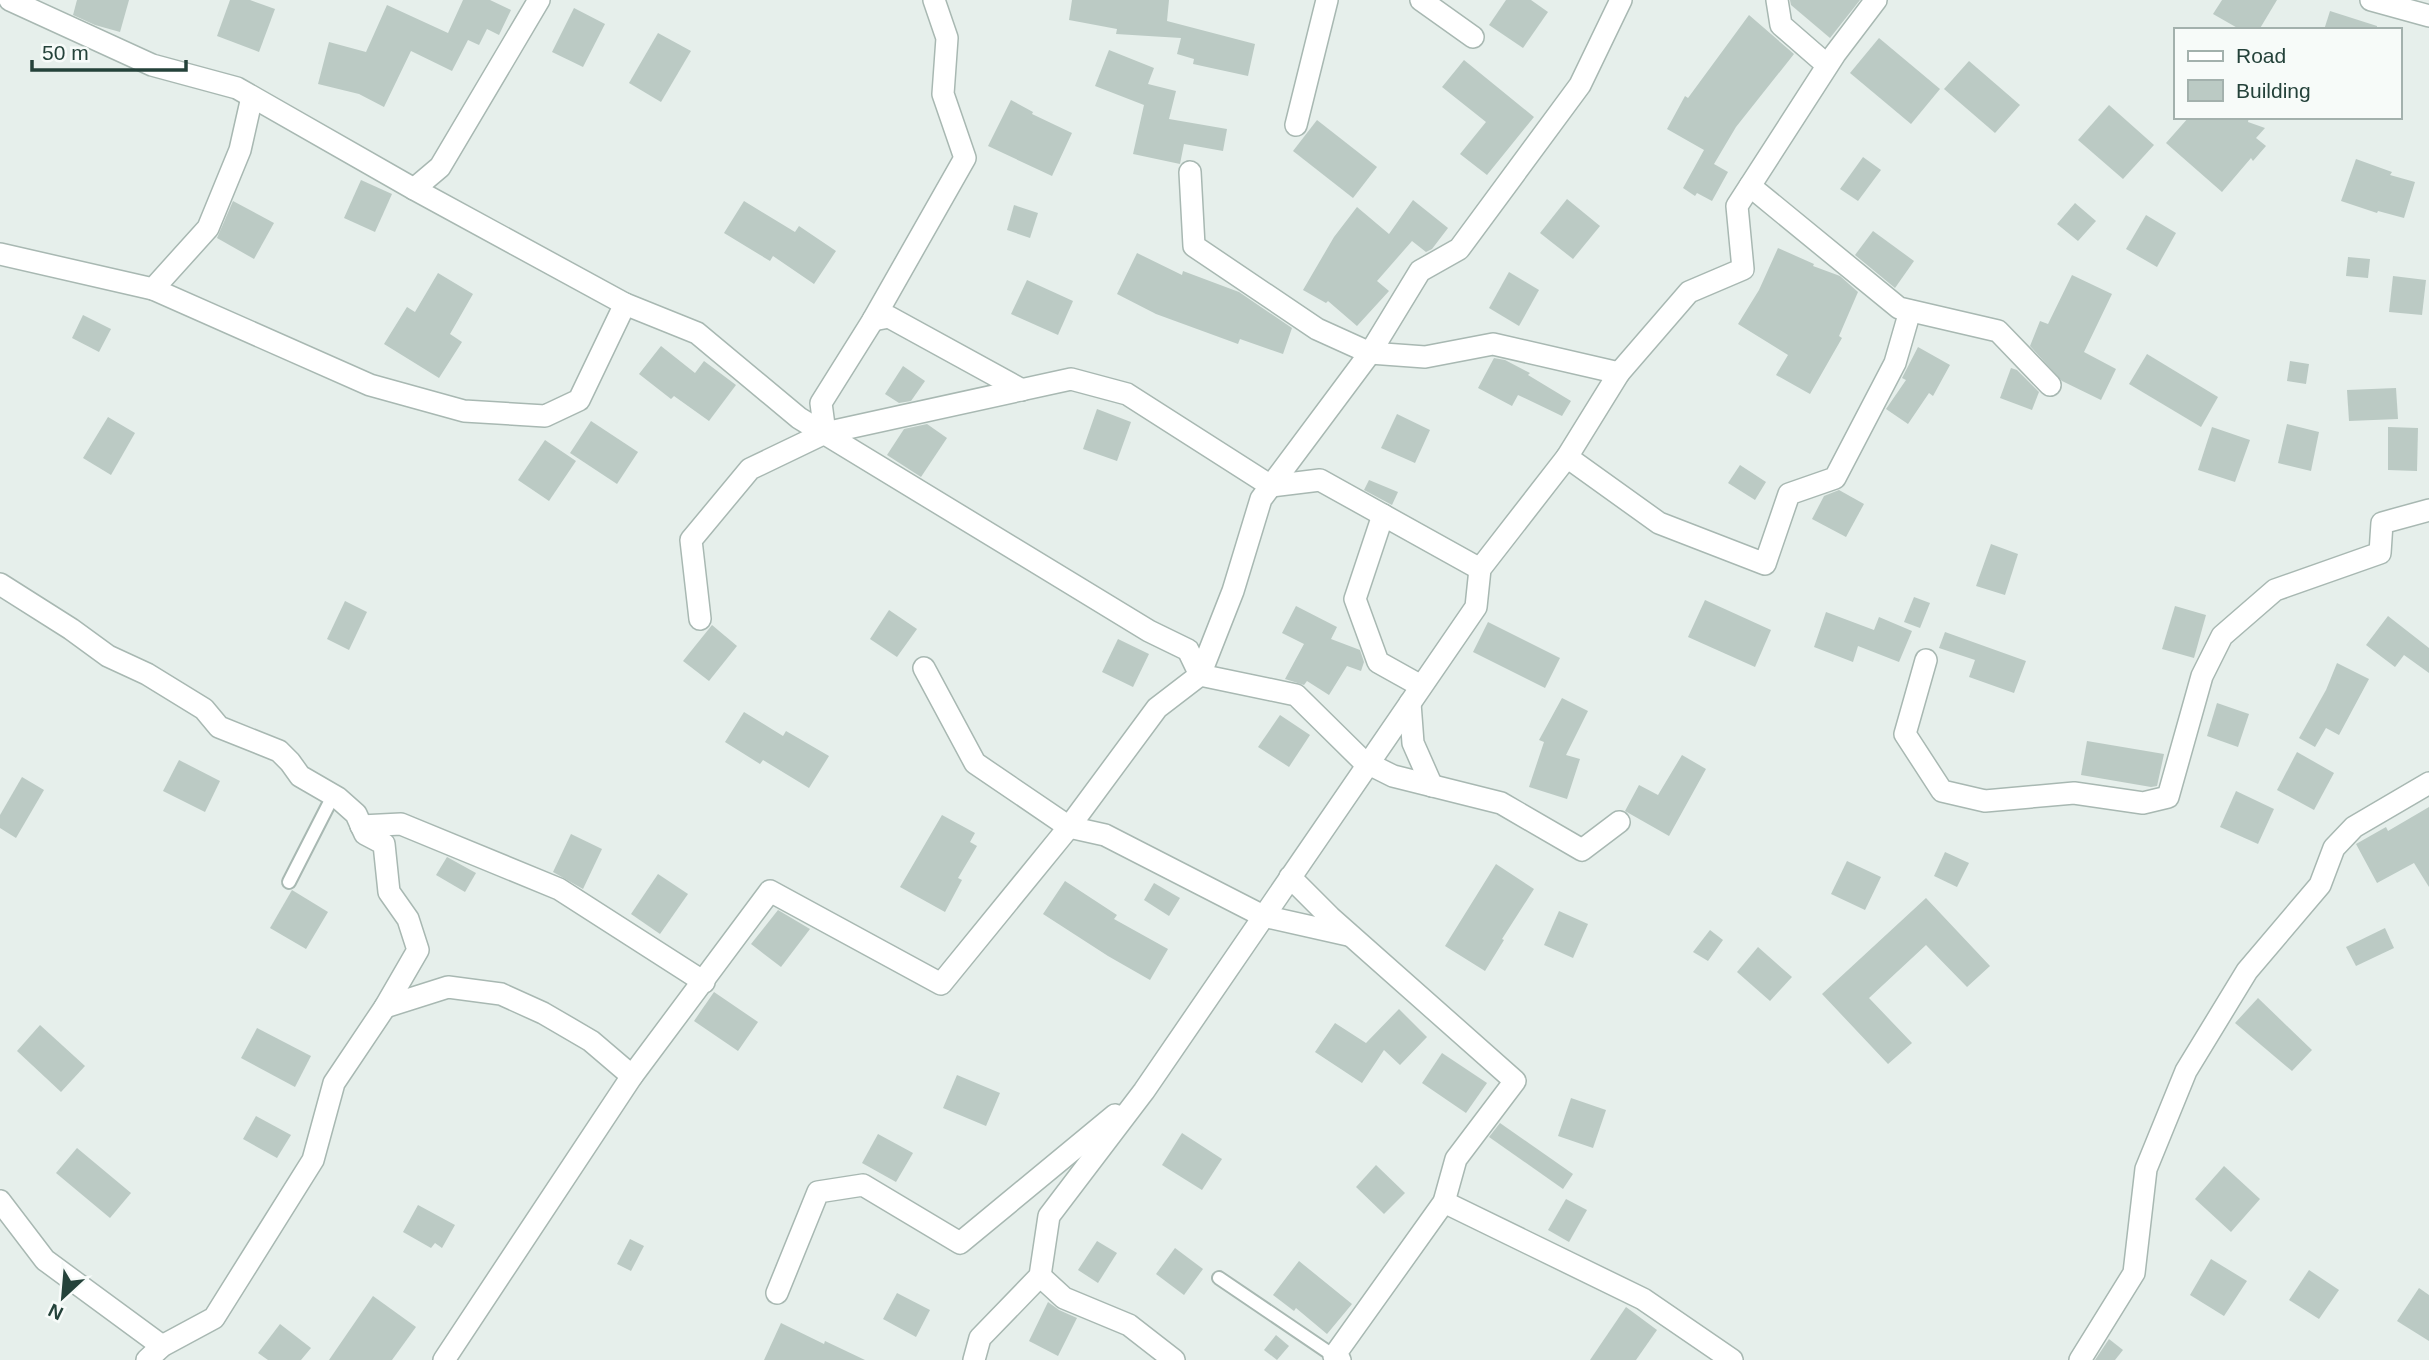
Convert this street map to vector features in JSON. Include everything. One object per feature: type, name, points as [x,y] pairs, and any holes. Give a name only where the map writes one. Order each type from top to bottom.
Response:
[{"type":"street","points":[[10,0],[152,65],[237,88],[414,189],[625,304],[697,333],[799,418],[1149,631],[1188,650],[1200,675]]},
{"type":"street","points":[[414,189],[440,166],[539,0]]},
{"type":"street","points":[[825,433],[821,403],[873,320],[965,158],[943,94],[947,38],[934,0]]},
{"type":"street","points":[[1296,125],[1327,0]]},
{"type":"street","points":[[1421,0],[1473,37]]},
{"type":"street","points":[[444,1360],[632,1076],[770,891],[941,984],[1069,827],[1157,708],[1200,675],[1233,591],[1261,499],[1370,353],[1420,271],[1459,249],[1580,85],[1620,0]]},
{"type":"street","points":[[1777,0],[1782,25],[1827,65]]},
{"type":"street","points":[[974,1360],[980,1338],[1040,1276],[1049,1216],[1143,1091],[1476,607],[1480,569],[1567,457],[1619,373],[1689,292],[1743,269],[1737,206],[1827,65],[1875,0]]},
{"type":"street","points":[[2371,0],[2429,16]]},
{"type":"street","points":[[153,289],[208,229],[240,150],[252,97]]},
{"type":"street","points":[[1190,173],[1194,246],[1317,330],[1370,353],[1426,357],[1493,344],[1619,373]]},
{"type":"street","points":[[1749,186],[1899,308],[1997,331],[2050,386]]},
{"type":"street","points":[[0,254],[153,289],[370,385],[464,411],[545,416],[579,400],[625,304]]},
{"type":"street","points":[[1567,457],[1659,523],[1765,564],[1789,494],[1835,478],[1895,363],[1910,311]]},
{"type":"street","points":[[873,320],[889,317],[1021,390]]},
{"type":"street","points":[[700,619],[691,540],[750,469],[825,433],[1071,379],[1127,394],[1271,485],[1320,480],[1480,569]]},
{"type":"street","points":[[1926,660],[1905,734],[1942,791],[1985,801],[2074,793],[2143,803],[2168,797],[2203,676],[2222,636],[2275,590],[2380,553],[2382,523],[2429,510]]},
{"type":"street","points":[[1383,515],[1355,599],[1378,662],[1415,695]]},
{"type":"street","points":[[0,584],[108,656],[146,674],[204,709],[219,727],[279,751],[300,776],[356,814],[365,834],[384,844],[389,892],[408,919],[418,950],[385,1007],[334,1083],[313,1160],[214,1318],[155,1353],[45,1259],[0,1201]]},
{"type":"street","points":[[923,668],[975,763],[1069,827],[1105,835],[1263,916],[1350,935]]},
{"type":"street","points":[[1200,675],[1296,695],[1368,764],[1394,776],[1501,803],[1582,850],[1619,822]]},
{"type":"street","points":[[1415,695],[1413,743],[1432,786]]},
{"type":"street","points":[[2080,1360],[2134,1273],[2146,1170],[2186,1071],[2247,971],[2320,885],[2334,848],[2354,827],[2429,783]]},
{"type":"street","points":[[361,826],[401,824],[559,889],[704,982]]},
{"type":"street","points":[[1290,877],[1350,935],[1515,1081],[1456,1159],[1444,1202],[1337,1358]]},
{"type":"street","points":[[385,1007],[448,988],[501,994],[543,1013],[591,1041],[632,1076]]},
{"type":"street","points":[[777,1293],[818,1192],[863,1185],[960,1243],[1143,1091]]},
{"type":"street","points":[[1444,1202],[1643,1299],[1732,1360]]},
{"type":"street","points":[[1040,1276],[1064,1298],[1129,1325],[1174,1360]]},
{"type":"lane","points":[[289,882],[333,796]]},
{"type":"lane","points":[[1219,1278],[1337,1358]]},
{"type":"building","points":[[77,0],[129,0],[120,32],[73,15]]},
{"type":"building","points":[[230,0],[250,0],[275,9],[259,52],[217,36]]},
{"type":"building","points":[[463,0],[490,0],[511,10],[499,35],[487,29],[479,45],[468,40],[452,71],[411,51],[384,107],[359,94],[318,84],[329,42],[366,52],[387,5],[448,33]]},
{"type":"building","points":[[1072,0],[1169,0],[1167,21],[1255,44],[1248,76],[1193,64],[1194,59],[1177,54],[1181,38],[1116,34],[1117,29],[1069,20]]},
{"type":"building","points":[[1506,0],[1531,0],[1548,12],[1523,48],[1489,25]]},
{"type":"building","points":[[1790,0],[1860,0],[1830,38],[1791,5]]},
{"type":"building","points":[[2222,0],[2277,0],[2260,28],[2238,28],[2213,14]]},
{"type":"building","points":[[574,8],[605,24],[583,67],[552,52]]},
{"type":"building","points":[[2330,11],[2377,26],[2377,28],[2325,28]]},
{"type":"building","points":[[1749,15],[1794,54],[1736,127],[1714,164],[1728,172],[1712,201],[1697,193],[1695,196],[1683,188],[1704,150],[1667,129],[1685,96],[1688,98]]},
{"type":"building","points":[[658,33],[691,51],[661,102],[629,83]]},
{"type":"building","points":[[1879,38],[1940,89],[1911,124],[1850,73]]},
{"type":"building","points":[[1109,50],[1154,68],[1148,84],[1176,91],[1169,119],[1227,129],[1223,151],[1184,144],[1180,164],[1133,154],[1144,105],[1095,86]]},
{"type":"building","points":[[1464,60],[1534,117],[1487,175],[1460,154],[1486,122],[1442,87]]},
{"type":"building","points":[[1969,61],[2020,105],[1995,133],[1944,89]]},
{"type":"building","points":[[1011,100],[1033,112],[1032,114],[1072,133],[1052,176],[988,146]]},
{"type":"building","points":[[2109,105],[2154,145],[2123,179],[2078,140]]},
{"type":"building","points":[[2187,119],[2249,119],[2248,122],[2265,128],[2256,138],[2266,146],[2253,161],[2251,158],[2222,192],[2166,143]]},
{"type":"building","points":[[1317,120],[1377,167],[1353,198],[1293,151]]},
{"type":"building","points":[[1863,157],[1881,170],[1858,201],[1840,189]]},
{"type":"building","points":[[2356,159],[2392,172],[2390,175],[2415,182],[2404,218],[2378,211],[2377,213],[2341,201]]},
{"type":"building","points":[[361,180],[392,194],[375,232],[344,218]]},
{"type":"building","points":[[1567,199],[1600,226],[1573,259],[1540,233]]},
{"type":"building","points":[[1413,200],[1448,228],[1432,249],[1426,252],[1412,241],[1377,281],[1389,291],[1357,326],[1328,301],[1326,303],[1303,290],[1334,237],[1357,207],[1389,234]]},
{"type":"building","points":[[233,201],[274,223],[254,259],[217,238]]},
{"type":"building","points":[[744,201],[795,232],[799,226],[836,251],[814,284],[773,256],[770,261],[724,233]]},
{"type":"building","points":[[2075,203],[2096,221],[2078,241],[2057,224]]},
{"type":"building","points":[[1014,205],[1038,213],[1030,238],[1007,230]]},
{"type":"building","points":[[2146,215],[2176,233],[2157,267],[2126,249]]},
{"type":"building","points":[[1873,231],[1914,261],[1895,288],[1855,255]]},
{"type":"building","points":[[1778,248],[1840,276],[1858,292],[1839,336],[1842,338],[1810,394],[1776,375],[1788,355],[1738,324],[1759,290]]},
{"type":"building","points":[[1137,253],[1182,275],[1183,271],[1239,292],[1292,328],[1283,354],[1240,339],[1238,344],[1156,314],[1117,294]]},
{"type":"building","points":[[2348,257],[2370,259],[2368,278],[2346,276]]},
{"type":"building","points":[[1509,272],[1539,290],[1519,326],[1489,308]]},
{"type":"building","points":[[438,273],[473,294],[450,334],[462,342],[439,378],[384,344],[407,307],[415,312]]},
{"type":"building","points":[[2072,275],[2112,294],[2084,352],[2116,369],[2101,400],[2062,381],[2030,346],[2040,321],[2048,324]]},
{"type":"building","points":[[2393,276],[2426,280],[2422,315],[2389,312]]},
{"type":"building","points":[[1027,280],[1073,301],[1058,335],[1011,314]]},
{"type":"building","points":[[83,315],[111,329],[99,352],[72,338]]},
{"type":"building","points":[[661,346],[695,373],[704,361],[736,385],[709,421],[674,396],[671,399],[639,374]]},
{"type":"building","points":[[1918,347],[1950,365],[1933,396],[1929,393],[1908,424],[1886,409],[1906,380],[1902,378]]},
{"type":"building","points":[[2147,354],[2218,397],[2201,427],[2129,384]]},
{"type":"building","points":[[1494,358],[1505,360],[1530,373],[1528,375],[1571,401],[1562,416],[1518,395],[1512,406],[1478,388]]},
{"type":"building","points":[[2290,361],[2309,364],[2306,384],[2287,381]]},
{"type":"building","points":[[903,366],[925,381],[911,401],[899,403],[885,394]]},
{"type":"building","points":[[2011,368],[2017,370],[2039,392],[2032,410],[2000,398]]},
{"type":"building","points":[[2396,388],[2398,419],[2349,421],[2347,390]]},
{"type":"building","points":[[1097,409],[1131,422],[1117,461],[1083,449]]},
{"type":"building","points":[[1397,414],[1430,430],[1415,463],[1381,448]]},
{"type":"building","points":[[108,417],[135,433],[111,475],[83,458]]},
{"type":"building","points":[[591,421],[638,452],[617,484],[570,453]]},
{"type":"building","points":[[927,424],[947,438],[921,477],[887,455],[904,429]]},
{"type":"building","points":[[2287,424],[2319,432],[2311,471],[2278,463]]},
{"type":"building","points":[[2212,427],[2250,440],[2235,482],[2198,470]]},
{"type":"building","points":[[2388,427],[2418,428],[2417,471],[2388,470]]},
{"type":"building","points":[[545,440],[576,461],[549,501],[518,480]]},
{"type":"building","points":[[1740,465],[1766,482],[1755,500],[1728,483]]},
{"type":"building","points":[[1369,480],[1398,492],[1392,505],[1364,490]]},
{"type":"building","points":[[1839,490],[1864,504],[1846,537],[1812,519],[1824,496]]},
{"type":"building","points":[[1991,544],[2018,554],[2005,595],[1976,586]]},
{"type":"building","points":[[1914,597],[1930,603],[1920,628],[1904,622]]},
{"type":"building","points":[[1705,600],[1771,630],[1755,667],[1688,637]]},
{"type":"building","points":[[345,601],[367,612],[349,650],[327,639]]},
{"type":"building","points":[[1296,606],[1337,627],[1331,639],[1360,650],[1364,662],[1361,671],[1347,666],[1329,695],[1307,681],[1304,685],[1285,679],[1304,644],[1282,633]]},
{"type":"building","points":[[2175,606],[2206,615],[2194,658],[2162,649]]},
{"type":"building","points":[[889,610],[917,629],[897,657],[870,639]]},
{"type":"building","points":[[1826,612],[1874,630],[1879,617],[1912,631],[1899,662],[1858,646],[1853,662],[1814,647]]},
{"type":"building","points":[[2388,616],[2429,648],[2429,673],[2404,655],[2395,667],[2366,645]]},
{"type":"building","points":[[1488,622],[1560,658],[1545,688],[1473,652]]},
{"type":"building","points":[[712,625],[737,646],[709,681],[683,661]]},
{"type":"building","points":[[1945,632],[2026,661],[2014,693],[1969,677],[1975,660],[1939,648]]},
{"type":"building","points":[[1118,639],[1149,654],[1133,687],[1102,672]]},
{"type":"building","points":[[2337,663],[2369,679],[2339,735],[2326,728],[2315,747],[2299,738],[2326,690]]},
{"type":"building","points":[[1562,698],[1588,711],[1566,755],[1580,759],[1567,799],[1529,787],[1544,742],[1539,740]]},
{"type":"building","points":[[2217,703],[2249,714],[2238,747],[2207,736]]},
{"type":"building","points":[[744,712],[783,736],[786,731],[829,756],[809,788],[763,760],[760,764],[725,742]]},
{"type":"building","points":[[1280,715],[1310,735],[1289,767],[1258,747]]},
{"type":"building","points":[[2087,741],[2164,754],[2157,786],[2081,775]]},
{"type":"building","points":[[2297,752],[2334,773],[2314,810],[2277,790]]},
{"type":"building","points":[[1682,755],[1706,769],[1669,836],[1625,811],[1639,785],[1658,795]]},
{"type":"building","points":[[179,760],[220,781],[205,812],[163,791]]},
{"type":"building","points":[[22,777],[44,790],[16,838],[0,828],[0,815]]},
{"type":"building","points":[[2236,791],[2274,809],[2258,844],[2220,827]]},
{"type":"building","points":[[2429,807],[2429,887],[2414,863],[2377,883],[2356,844],[2386,827],[2388,831]]},
{"type":"building","points":[[942,815],[975,833],[970,842],[977,846],[958,878],[962,880],[945,912],[900,887]]},
{"type":"building","points":[[571,834],[602,849],[583,889],[553,872]]},
{"type":"building","points":[[1945,852],[1969,863],[1957,887],[1934,876]]},
{"type":"building","points":[[447,857],[476,873],[465,892],[436,875]]},
{"type":"building","points":[[1847,861],[1881,877],[1865,910],[1831,894]]},
{"type":"building","points":[[1496,864],[1534,889],[1485,971],[1445,946]]},
{"type":"building","points":[[658,874],[688,894],[660,934],[631,914]]},
{"type":"building","points":[[1065,881],[1117,915],[1114,919],[1168,949],[1150,980],[1043,914]]},
{"type":"building","points":[[1154,883],[1180,898],[1169,916],[1144,900]]},
{"type":"building","points":[[292,890],[328,912],[306,949],[270,928]]},
{"type":"building","points":[[1926,898],[1990,966],[1967,987],[1926,945],[1869,998],[1912,1043],[1888,1064],[1822,994]]},
{"type":"building","points":[[778,910],[810,929],[781,967],[751,944]]},
{"type":"building","points":[[1559,911],[1588,924],[1573,958],[1544,945]]},
{"type":"building","points":[[2385,928],[2394,948],[2356,966],[2346,947]]},
{"type":"building","points":[[1710,930],[1723,940],[1708,961],[1693,952]]},
{"type":"building","points":[[1758,947],[1792,977],[1770,1001],[1737,972]]},
{"type":"building","points":[[714,992],[758,1022],[738,1051],[694,1021]]},
{"type":"building","points":[[2258,998],[2312,1050],[2292,1071],[2235,1023]]},
{"type":"building","points":[[1399,1009],[1427,1037],[1400,1065],[1384,1050],[1362,1083],[1315,1052],[1335,1023],[1366,1043]]},
{"type":"building","points":[[40,1025],[85,1066],[61,1092],[17,1051]]},
{"type":"building","points":[[257,1028],[311,1056],[295,1087],[241,1058]]},
{"type":"building","points":[[1442,1053],[1487,1083],[1466,1113],[1422,1083]]},
{"type":"building","points":[[957,1075],[1000,1093],[986,1126],[943,1108]]},
{"type":"building","points":[[1571,1098],[1606,1110],[1593,1148],[1558,1136]]},
{"type":"building","points":[[256,1116],[291,1135],[277,1158],[243,1139]]},
{"type":"building","points":[[1500,1123],[1573,1174],[1563,1189],[1489,1137]]},
{"type":"building","points":[[1182,1133],[1222,1159],[1202,1190],[1162,1165]]},
{"type":"building","points":[[878,1134],[913,1153],[896,1182],[862,1163]]},
{"type":"building","points":[[77,1148],[131,1193],[110,1218],[56,1173]]},
{"type":"building","points":[[1376,1165],[1405,1193],[1384,1214],[1356,1187]]},
{"type":"building","points":[[2224,1166],[2260,1199],[2231,1232],[2195,1199]]},
{"type":"building","points":[[1566,1199],[1587,1210],[1569,1242],[1548,1230]]},
{"type":"building","points":[[418,1205],[455,1225],[442,1248],[435,1243],[431,1248],[403,1232]]},
{"type":"building","points":[[630,1239],[644,1246],[631,1271],[617,1264]]},
{"type":"building","points":[[1097,1241],[1117,1253],[1098,1283],[1078,1270]]},
{"type":"building","points":[[1175,1248],[1203,1269],[1184,1295],[1156,1274]]},
{"type":"building","points":[[2211,1259],[2247,1281],[2224,1316],[2190,1295]]},
{"type":"building","points":[[1299,1261],[1352,1304],[1327,1334],[1296,1308],[1294,1311],[1273,1295]]},
{"type":"building","points":[[2309,1270],[2339,1290],[2319,1319],[2289,1300]]},
{"type":"building","points":[[2419,1288],[2429,1295],[2429,1341],[2397,1321]]},
{"type":"building","points":[[897,1293],[930,1310],[916,1337],[883,1319]]},
{"type":"building","points":[[373,1296],[416,1327],[392,1360],[329,1360]]},
{"type":"building","points":[[1048,1302],[1077,1318],[1058,1356],[1029,1341]]},
{"type":"building","points":[[1626,1307],[1657,1330],[1636,1360],[1590,1360]]},
{"type":"building","points":[[781,1323],[824,1344],[825,1341],[865,1360],[764,1360]]},
{"type":"building","points":[[280,1324],[311,1348],[301,1360],[268,1360],[258,1353]]},
{"type":"building","points":[[1276,1335],[1289,1346],[1277,1360],[1264,1350]]},
{"type":"building","points":[[2109,1339],[2123,1350],[2115,1360],[2095,1360]]}]
